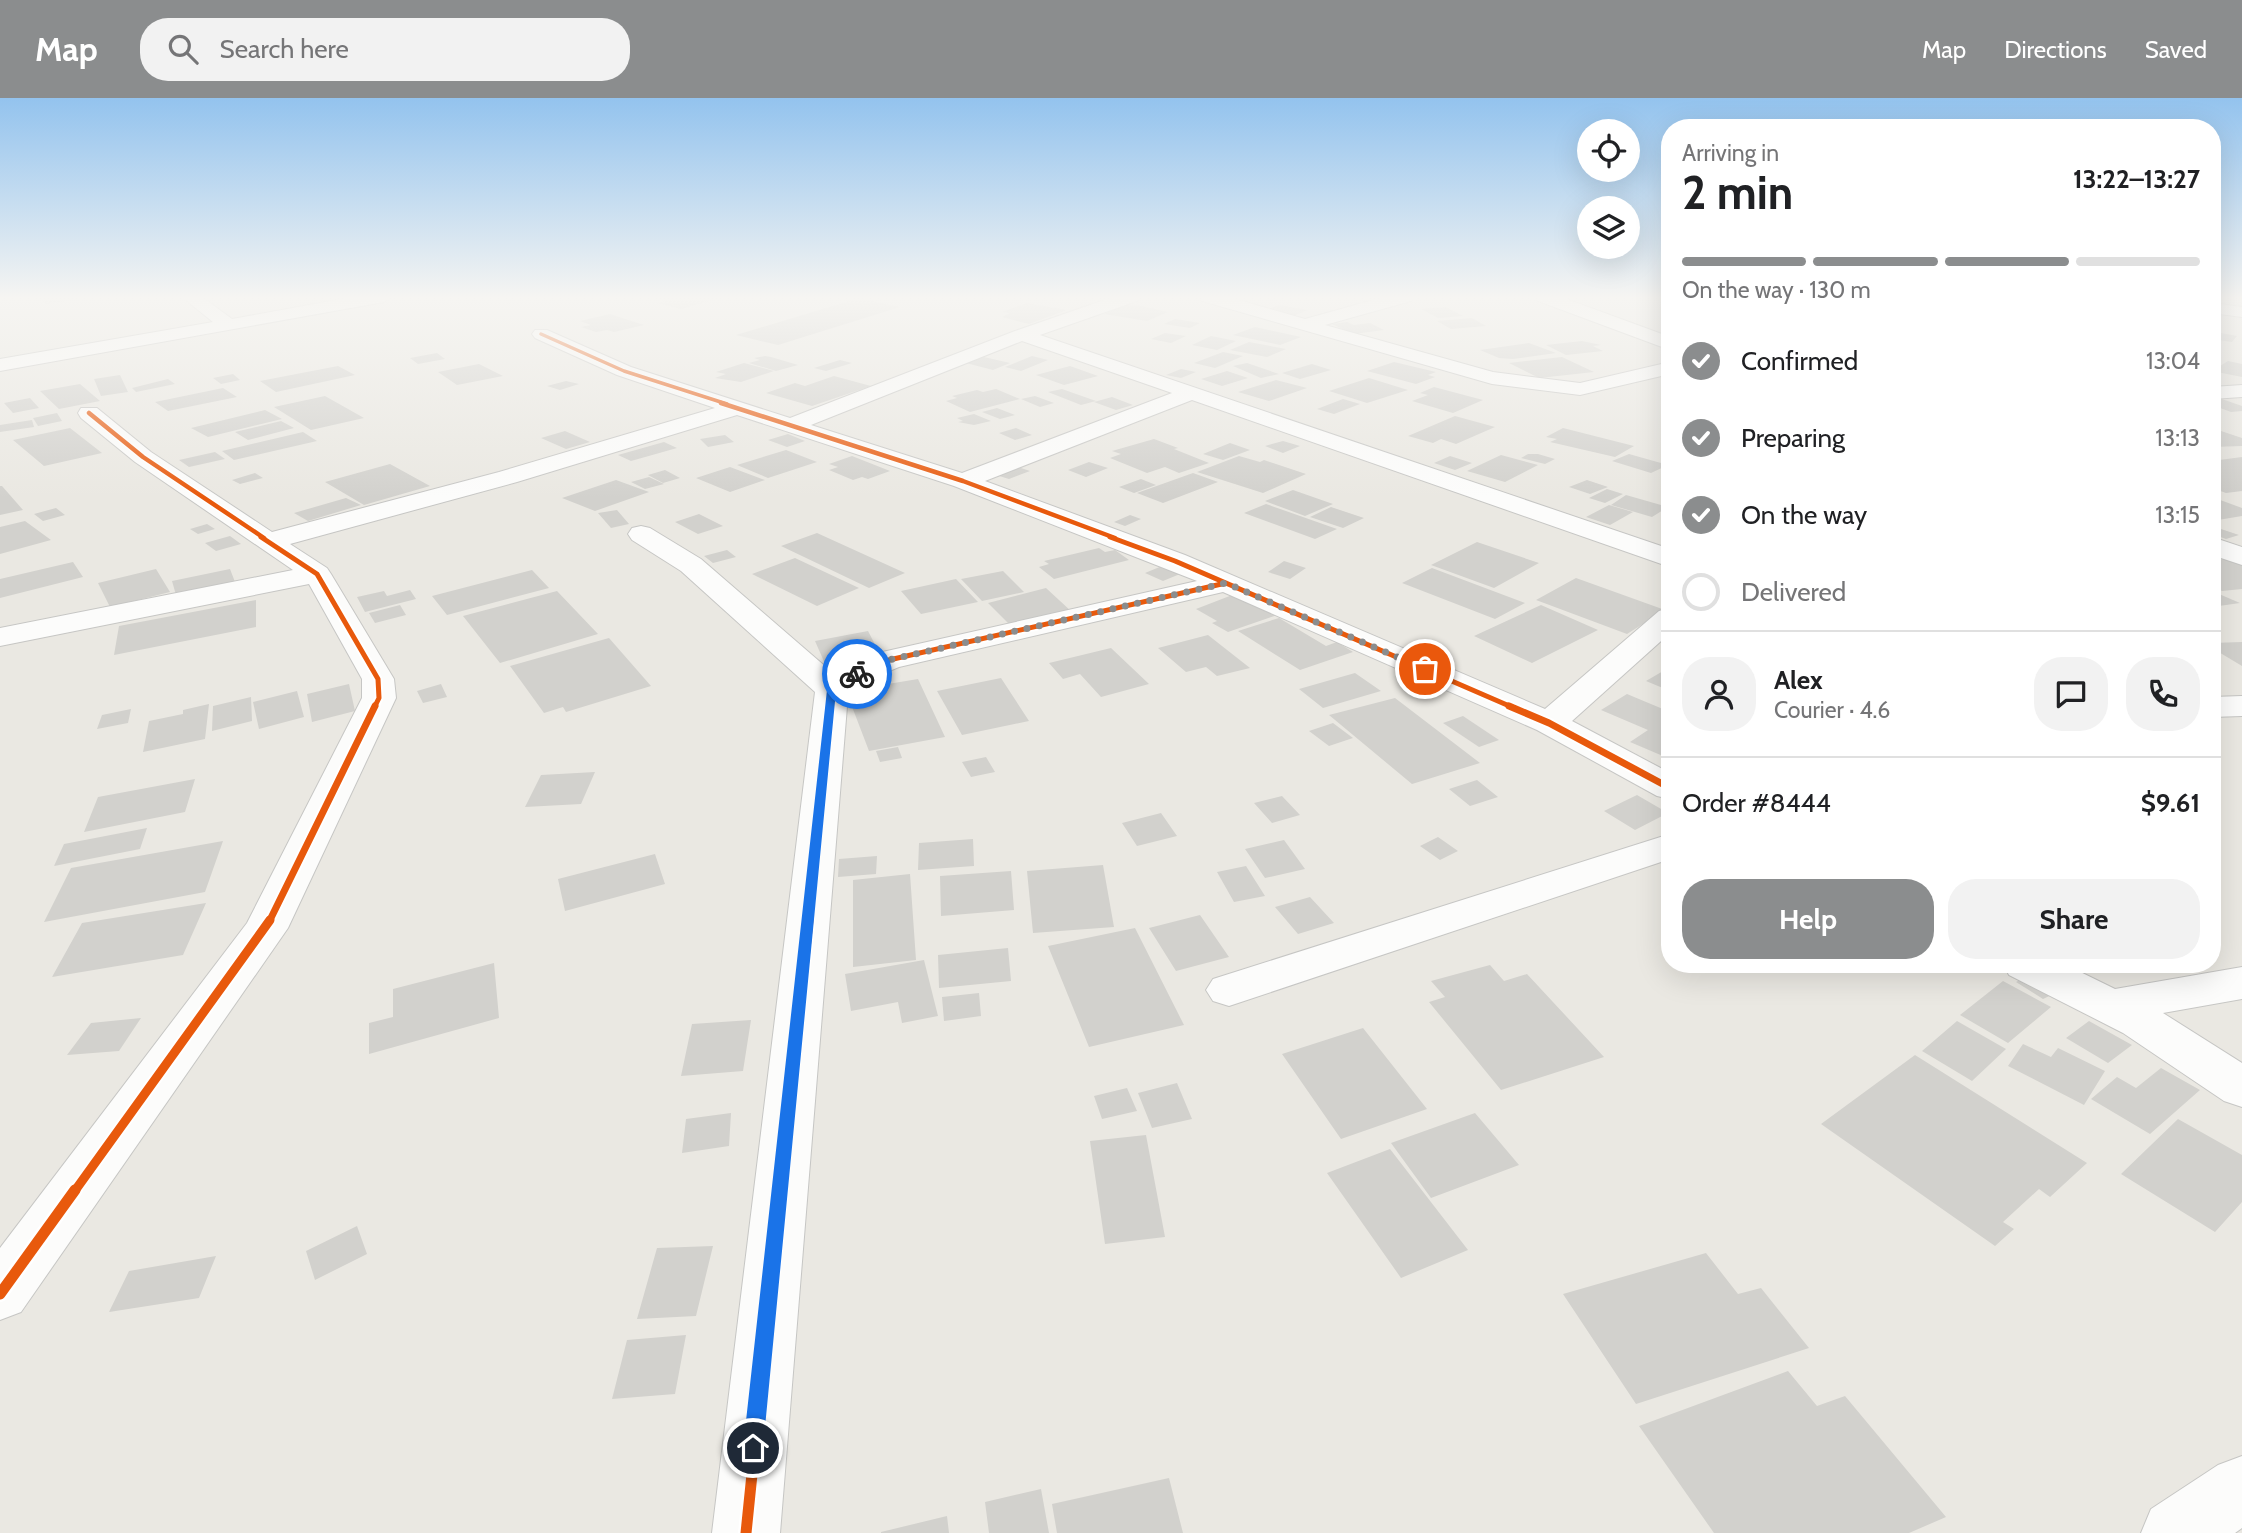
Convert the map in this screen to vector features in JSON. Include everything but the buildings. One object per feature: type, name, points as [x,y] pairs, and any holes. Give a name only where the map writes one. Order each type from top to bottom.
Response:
[{"type":"street","points":[[608,364],[964,481],[1226,583],[1549,723],[1661,783]]},
{"type":"street","points":[[793,424],[947,364]]},
{"type":"street","points":[[1106,364],[1661,556]]},
{"type":"street","points":[[1442,364],[1492,378],[1580,389],[1661,370]]},
{"type":"street","points":[[2221,392],[2242,391]]},
{"type":"street","points":[[964,481],[1190,393]]},
{"type":"street","points":[[269,541],[508,477],[737,408]]},
{"type":"street","points":[[0,1294],[266,928],[379,698],[379,679],[317,573],[143,457],[89,413]]},
{"type":"street","points":[[641,534],[691,565],[832,690]]},
{"type":"street","points":[[2221,544],[2242,540]]},
{"type":"street","points":[[2221,549],[2242,557]]},
{"type":"street","points":[[0,637],[317,573]]},
{"type":"street","points":[[832,690],[859,673],[889,660],[1226,583]]},
{"type":"street","points":[[1549,723],[1661,625]]},
{"type":"street","points":[[746,1533],[832,690]]},
{"type":"street","points":[[2221,707],[2242,706]]},
{"type":"street","points":[[1229,990],[1661,849]]},
{"type":"street","points":[[2043,973],[2140,1021],[2242,1088]]},
{"type":"street","points":[[2111,1006],[2242,983]]},
{"type":"street","points":[[2175,1533],[2242,1489]]},
{"type":"cycle path","points":[[608,364],[963,481],[1175,561],[1549,723],[1661,783]]},
{"type":"cycle path","points":[[0,1294],[266,928],[379,698],[378,679],[317,574],[143,457],[89,413]]},
{"type":"cycle path","points":[[746,1533],[832,690],[859,672],[889,660],[1226,583]]},
{"type":"way so far","points":[[857,674],[889,660],[1226,583],[1425,669]]},
{"type":"route","points":[[753,1448],[832,690],[857,674]]}]
